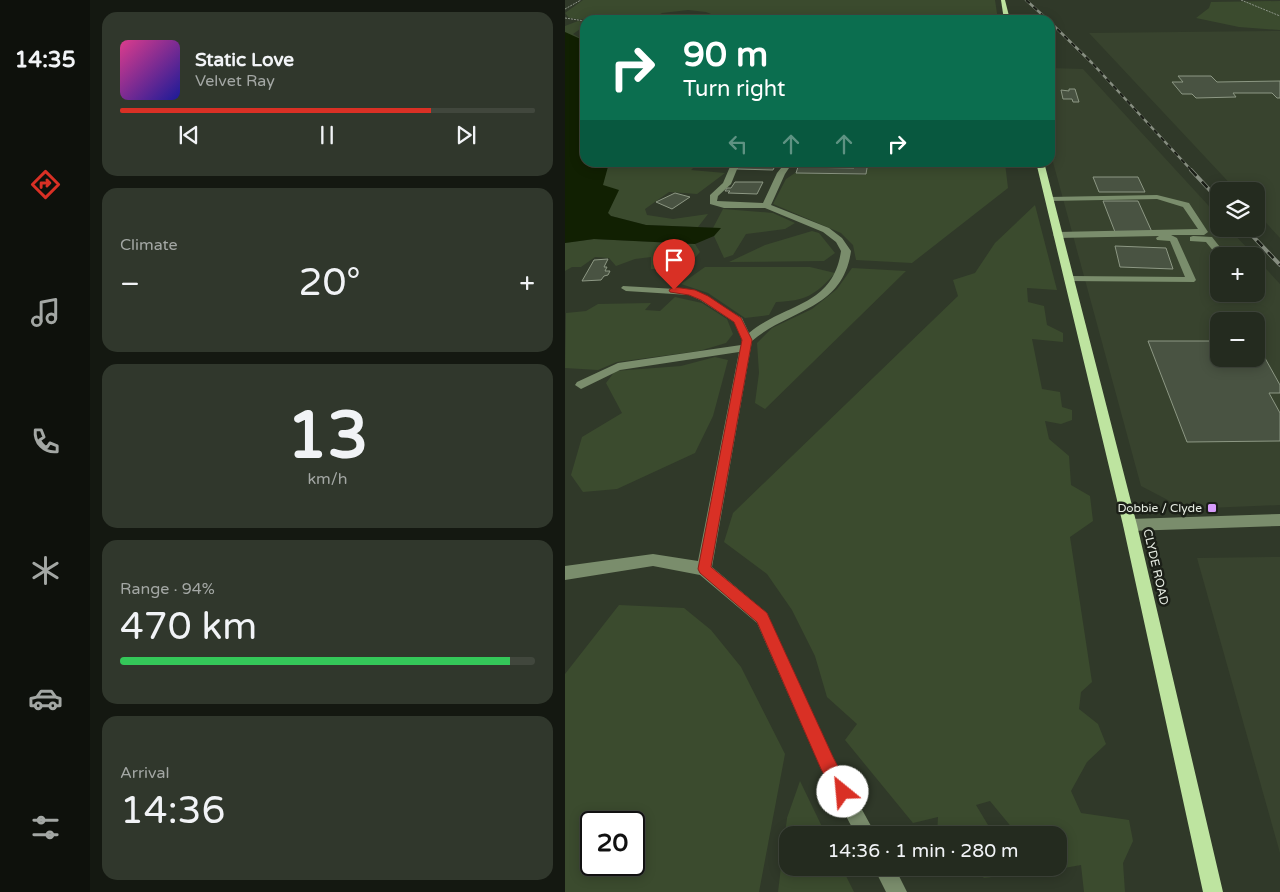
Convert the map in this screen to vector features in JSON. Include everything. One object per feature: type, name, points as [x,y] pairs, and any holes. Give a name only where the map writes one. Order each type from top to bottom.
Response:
[{"type":"main road","points":[[1003,0],[1006,15]]},
{"type":"main road","name":"CLYDE ROAD","points":[[1041,167],[1130,525],[1213,892]]},
{"type":"street","points":[[581,385],[618,367],[746,344],[761,328],[818,300],[835,284],[845,266],[846,251],[839,240],[826,230],[766,206],[724,205],[713,202],[714,195],[727,184],[734,167]]},
{"type":"street","points":[[766,206],[786,167]]},
{"type":"street","points":[[1049,199],[1157,197],[1186,204],[1204,232],[1057,234]]},
{"type":"street","points":[[1105,234],[1115,239],[1209,239],[1215,247]]},
{"type":"street","points":[[1069,279],[1191,280],[1173,238]]},
{"type":"street","points":[[626,288],[691,292],[704,298],[738,320],[746,344],[704,569]]},
{"type":"street","points":[[1130,525],[1280,520]]},
{"type":"street","points":[[565,573],[653,560],[704,569],[762,618],[827,763],[861,826]]},
{"type":"street","points":[[888,876],[897,892]]},
{"type":"path","points":[[565,9],[581,0]]},
{"type":"path","points":[[1241,0],[1280,16]]},
{"type":"path","points":[[565,18],[580,20]]},
{"type":"shaded area","points":[[583,0],[995,0],[997,15],[714,15],[706,12],[688,10],[659,15],[580,15],[580,19],[569,18],[565,13]]},
{"type":"shaded area","points":[[1280,1],[1280,30],[1239,27],[1196,18],[1209,8],[1211,2]]},
{"type":"shaded area","points":[[580,21],[580,29],[573,34],[580,38],[580,167],[694,167],[691,170],[725,173],[697,194],[669,192],[645,209],[647,215],[673,219],[708,214],[698,227],[646,225],[611,216],[608,213],[565,230],[565,26]]},
{"type":"shaded area","points":[[1280,31],[1280,238],[1265,222],[1265,182],[1229,182],[1089,33]]},
{"type":"shaded area","points":[[565,32],[580,39],[580,167],[608,167],[603,185],[619,190],[608,213],[611,216],[646,225],[721,228],[714,236],[695,244],[594,239],[565,243]]},
{"type":"shaded area","points":[[1055,68],[1083,69],[1210,207],[1210,237],[1237,237],[1246,247],[1210,247],[1210,302],[1265,302],[1265,268],[1280,284],[1280,505],[1185,509],[1141,486],[1054,167]]},
{"type":"shaded area","points":[[868,167],[1005,167],[1008,188],[912,263],[856,260],[853,245],[841,233],[773,204],[786,179],[795,173],[865,175]]},
{"type":"shaded area","points":[[1035,205],[1057,290],[1027,288],[1028,302],[1044,306],[1047,325],[1063,333],[1063,342],[1032,339],[1042,389],[1060,392],[1062,407],[1072,410],[1072,420],[1061,424],[1045,421],[1049,439],[1069,456],[1071,485],[1090,496],[1093,521],[1070,537],[1092,682],[1081,692],[1079,709],[1098,724],[1106,744],[1087,762],[1071,791],[1081,813],[1129,820],[1133,841],[1123,863],[1125,892],[1084,892],[1081,865],[1067,867],[1067,826],[1011,826],[990,801],[976,805],[989,826],[938,826],[938,817],[913,823],[845,740],[857,724],[827,697],[815,656],[792,610],[767,574],[724,542],[733,513],[958,296],[953,280],[975,273],[995,243]]},
{"type":"shaded area","points":[[723,209],[773,213],[795,223],[785,229],[746,234],[733,255],[724,258],[714,236],[720,229],[713,228]]},
{"type":"shaded area","points":[[812,231],[819,233],[835,253],[824,261],[729,262],[765,245]]},
{"type":"shaded area","points":[[594,239],[695,244],[700,252],[695,258],[684,265],[672,268],[651,269],[651,257],[635,259],[616,266],[609,258],[595,257],[581,267],[572,267],[565,271],[565,243]]},
{"type":"shaded area","points":[[705,267],[810,267],[835,273],[816,292],[795,300],[776,302],[769,315],[745,318],[708,293],[681,284]]},
{"type":"shaded area","points":[[852,268],[906,271],[765,409],[755,403],[759,373],[757,343],[772,328],[812,309],[837,289]]},
{"type":"shaded area","points":[[675,297],[702,303],[727,319],[733,334],[726,343],[699,351],[617,362],[598,370],[565,368],[566,313],[586,311],[598,304],[651,303],[645,310],[660,311]]},
{"type":"shaded area","points":[[715,357],[728,360],[713,416],[695,453],[617,489],[583,492],[571,475],[582,437],[622,413],[606,383],[615,371],[681,366]]},
{"type":"shaded area","points":[[1280,557],[1280,853],[1197,558]]},
{"type":"shaded area","points":[[619,605],[684,608],[711,630],[741,667],[785,754],[759,892],[565,892],[565,674]]},
{"type":"shaded area","points":[[800,781],[822,826],[786,826]]},
{"type":"shaded area","points":[[780,876],[846,876],[854,892],[778,892]]},
{"type":"shaded area","points":[[982,876],[1000,876],[984,878]]},
{"type":"building","points":[[1178,76],[1211,76],[1217,82],[1280,81],[1280,98],[1277,98],[1272,93],[1233,93],[1236,97],[1196,98],[1192,94],[1182,94],[1172,82],[1183,82]]},
{"type":"building","points":[[1069,89],[1075,89],[1079,102],[1073,102],[1072,99],[1063,99],[1061,90],[1069,91]]},
{"type":"building","points":[[738,167],[774,167],[773,170],[737,169]]},
{"type":"building","points":[[798,167],[867,167],[866,174],[796,173]]},
{"type":"building","points":[[1093,177],[1138,177],[1145,192],[1099,192]]},
{"type":"building","points":[[735,182],[763,182],[757,194],[728,193],[730,191],[725,191],[727,188],[731,188]]},
{"type":"building","points":[[675,193],[690,197],[672,209],[656,202]]},
{"type":"building","points":[[1103,201],[1138,201],[1152,232],[1115,232]]},
{"type":"building","points":[[1115,246],[1166,248],[1173,269],[1120,267]]},
{"type":"building","points":[[608,259],[604,267],[607,267],[605,271],[610,271],[608,275],[604,276],[601,280],[582,281],[594,260]]},
{"type":"building","points":[[1148,341],[1210,341],[1210,367],[1265,367],[1265,358],[1280,385],[1280,393],[1269,393],[1280,413],[1280,441],[1187,442]]},
{"type":"railway","points":[[1026,0],[1042,15]]},
{"type":"railway","points":[[1055,27],[1092,63],[1193,172]]},
{"type":"railway","points":[[1191,170],[1210,190]]},
{"type":"railway","points":[[1254,237],[1280,265]]},
{"type":"place","name":"Dobbie / Clyde","points":[[1212,508]]},
{"type":"route","points":[[674,290],[691,292],[704,298],[738,320],[747,340],[704,569],[762,618],[827,763],[843,792]]}]
